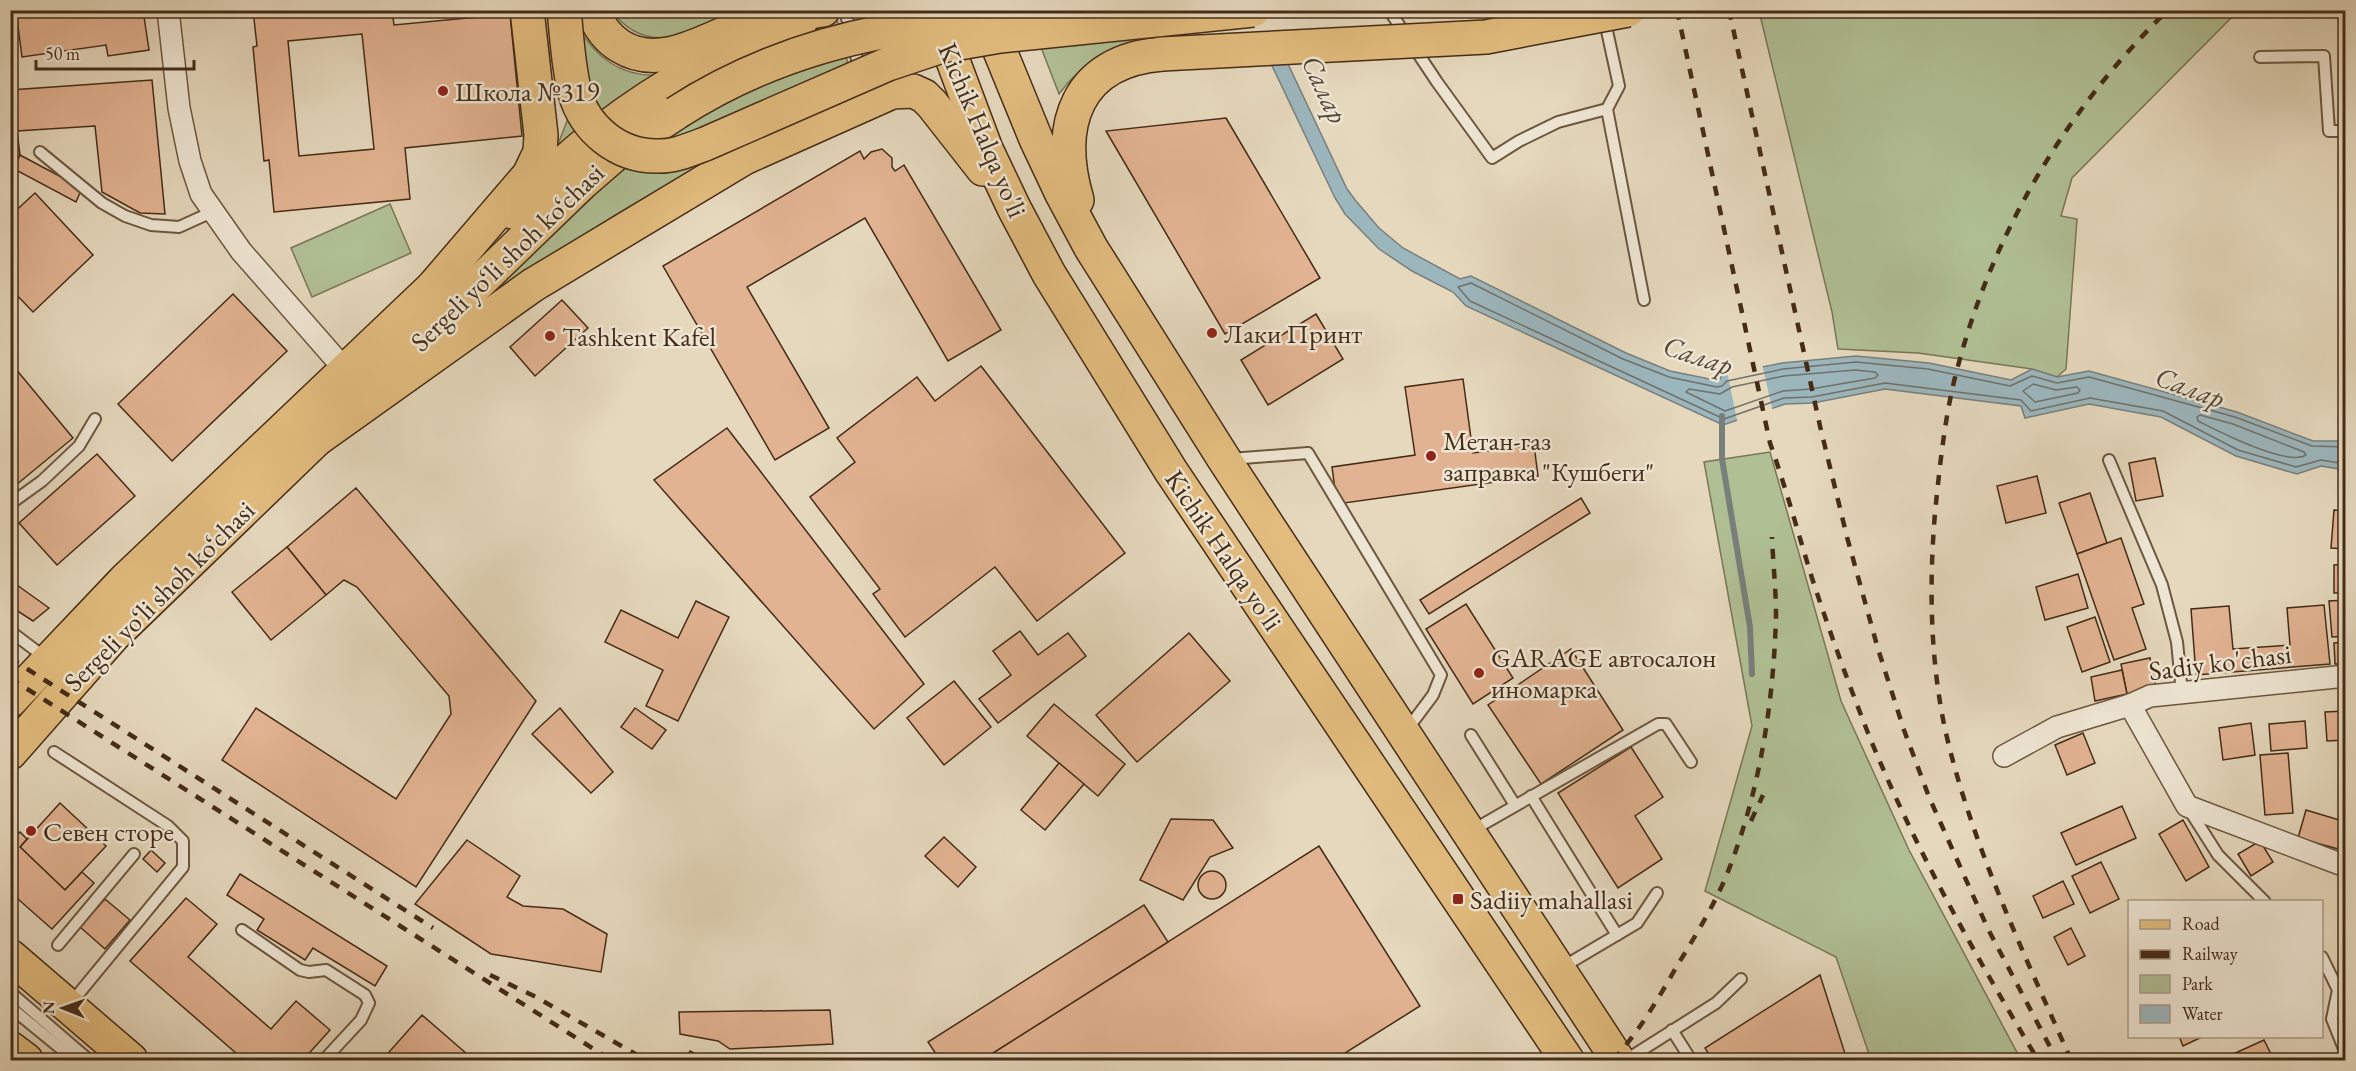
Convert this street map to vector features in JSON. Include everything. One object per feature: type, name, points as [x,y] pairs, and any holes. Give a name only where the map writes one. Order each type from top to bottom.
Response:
[{"type":"main road","points":[[433,287],[530,175],[538,160],[541,135],[527,10]]},
{"type":"main road","points":[[564,10],[573,82],[584,114],[598,132],[618,147],[630,152],[655,156],[692,149],[888,64],[942,46],[1000,36],[1253,10]]},
{"type":"main road","points":[[592,10],[597,23],[610,39],[628,51],[648,56],[672,54],[766,20],[823,10]]},
{"type":"main road","name":"Sergeli yo‘li shoh ko‘chasi","points":[[10,753],[43,715],[61,669],[125,580],[601,166],[670,100],[697,68],[740,46],[838,10]]},
{"type":"main road","name":"Kichik Halqa yo'li","points":[[934,10],[986,149],[1049,274],[1171,471],[1567,1060]]},
{"type":"main road","name":"Kichik Halqa yo'li","points":[[983,10],[1036,139],[1091,248],[1224,459],[1618,1060]]},
{"type":"main road","name":"Sergeli yo‘li shoh ko‘chasi","points":[[14,698],[113,636],[317,439],[355,381],[433,287],[577,151],[605,129],[670,100],[725,84],[790,56],[865,34],[948,21],[1138,10]]},
{"type":"main road","points":[[1091,248],[1071,174],[1069,139],[1074,109],[1091,83],[1105,70],[1123,62],[1162,54],[1486,37],[1628,10]]},
{"type":"main road","points":[[317,439],[567,263],[744,158],[861,95],[913,91],[924,96],[1014,208]]},
{"type":"main road","points":[[14,698],[43,715]]},
{"type":"main road","points":[[1430,857],[1468,832]]},
{"type":"main road","points":[[10,956],[131,1060]]},
{"type":"main road","points":[[10,1048],[26,1060]]},
{"type":"street","points":[[168,10],[179,108],[190,160],[201,194],[241,251],[355,381]]},
{"type":"street","name":"Sadiy ko'chasi","points":[[2004,756],[2057,727],[2130,705],[2150,696],[2346,676]]},
{"type":"street","points":[[2130,705],[2187,806],[2340,864],[2346,863]]},
{"type":"lane","points":[[845,10],[861,95]]},
{"type":"lane","points":[[1389,10],[1492,158],[1518,141],[1558,122],[1607,109]]},
{"type":"lane","points":[[1602,10],[1619,86],[1607,109],[1644,300]]},
{"type":"lane","points":[[2260,57],[2324,56],[2329,131],[2346,130]]},
{"type":"lane","points":[[40,152],[102,203],[125,216],[142,222],[179,227],[212,212]]},
{"type":"lane","points":[[10,504],[42,481],[79,446],[95,419]]},
{"type":"lane","points":[[1224,459],[1308,453],[1441,675],[1433,695],[1404,734]]},
{"type":"lane","points":[[2109,460],[2162,585],[2176,642],[2182,693]]},
{"type":"lane","points":[[10,631],[61,669]]},
{"type":"lane","points":[[1468,832],[1658,724],[1666,724],[1691,762]]},
{"type":"lane","points":[[1471,735],[1515,805]]},
{"type":"lane","points":[[54,752],[168,826],[183,841],[183,867],[68,1006]]},
{"type":"lane","points":[[1531,796],[1617,935]]},
{"type":"lane","points":[[2187,806],[2218,855],[2263,900]]},
{"type":"lane","points":[[58,945],[134,854]]},
{"type":"lane","points":[[1558,970],[1637,923],[1657,893]]},
{"type":"lane","points":[[242,930],[300,970],[309,972],[326,970],[365,995],[369,1003],[361,1020],[324,1060]]},
{"type":"lane","points":[[2323,959],[2338,990],[2332,1019],[2346,1054]]},
{"type":"lane","points":[[1626,1060],[1716,1003],[1741,979]]},
{"type":"lane","points":[[10,992],[89,1060]]},
{"type":"lane","points":[[10,1007],[75,1060]]},
{"type":"lane","points":[[1672,1030],[1691,1060]]},
{"type":"green space","points":[[612,11],[742,11],[691,32],[658,38],[642,35],[626,26]]},
{"type":"green space","points":[[807,11],[835,11],[855,93],[723,156],[646,197],[582,236],[479,308],[511,267]]},
{"type":"green space","points":[[1027,11],[1160,11],[1161,38],[1131,44],[1091,62],[1059,94]]},
{"type":"green space","points":[[1759,11],[2238,11],[2072,178],[2061,216],[2077,219],[2066,369],[2057,377],[2032,369],[1918,353],[1838,349],[1832,312]]},
{"type":"green space","points":[[576,24],[591,46],[610,62],[632,72],[658,75],[553,157],[569,116]]},
{"type":"green space","points":[[390,204],[411,253],[312,297],[291,248]]},
{"type":"green space","points":[[1770,452],[1841,701],[1909,850],[2021,1060],[1871,1060],[1836,957],[1705,891],[1752,726],[1704,462]]},
{"type":"water","name":"Салар","points":[[1246,11],[1263,11],[1347,189],[1379,228],[1403,248],[1460,279],[1471,276],[1626,353],[1670,371],[1719,381],[1722,375],[1782,363],[1856,356],[1929,363],[2011,380],[2032,369],[2057,377],[2089,371],[2237,412],[2313,441],[2345,441],[2345,470],[2321,466],[2297,474],[2236,456],[2161,417],[2089,404],[2025,418],[2021,406],[1885,389],[1813,403],[1785,404],[1723,425],[1466,306],[1453,292],[1412,271],[1379,249],[1345,214],[1335,198]]},
{"type":"pier","points":[[1267,10],[1292,64],[1269,65],[1248,21]]},
{"type":"pier","points":[[1762,364],[1773,412],[1738,425],[1727,371]]},
{"type":"building","points":[[143,10],[149,50],[108,56],[106,45],[22,57],[16,11]]},
{"type":"building","name":"Школа №319","points":[[253,10],[392,10],[394,25],[510,14],[522,136],[405,148],[410,199],[274,212],[269,160],[264,161],[253,47],[257,46]],"holes":[[[362,34],[374,149],[299,156],[288,41]]]},
{"type":"building","points":[[152,80],[165,214],[140,213],[102,192],[95,126],[17,131],[20,155],[14,169],[10,168],[10,90]]},
{"type":"building","points":[[1226,118],[1320,278],[1225,334],[1106,131]]},
{"type":"building","points":[[882,149],[892,158],[892,167],[895,171],[904,165],[1001,330],[948,361],[865,218],[747,287],[829,428],[775,460],[663,266],[860,151],[864,159],[871,152]]},
{"type":"building","points":[[20,155],[82,188],[76,202],[14,169]]},
{"type":"building","points":[[35,193],[93,255],[33,312],[10,288],[10,216]]},
{"type":"building","points":[[233,294],[287,351],[172,461],[118,404]]},
{"type":"building","name":"Tashkent Kafel","points":[[562,300],[588,328],[535,376],[510,347]]},
{"type":"building","points":[[1316,314],[1343,359],[1268,405],[1241,360]]},
{"type":"building","points":[[10,362],[73,438],[10,490]]},
{"type":"building","points":[[981,366],[1125,553],[1037,621],[995,567],[905,637],[873,594],[880,589],[810,497],[855,462],[837,438],[917,377],[935,401]]},
{"type":"building","points":[[1463,379],[1473,453],[1534,445],[1538,476],[1337,504],[1332,467],[1415,455],[1405,387]]},
{"type":"building","points":[[727,428],[924,684],[874,729],[654,480]]},
{"type":"building","points":[[97,454],[135,496],[57,565],[19,523]]},
{"type":"building","points":[[2155,458],[2163,496],[2136,501],[2129,463]]},
{"type":"building","points":[[2037,476],[2046,513],[2006,523],[1997,486]]},
{"type":"building","points":[[356,488],[536,701],[416,887],[222,760],[256,708],[396,799],[451,714],[449,696],[357,587],[344,580],[326,595],[287,547]]},
{"type":"building","points":[[2090,493],[2107,543],[2077,554],[2059,503]]},
{"type":"building","points":[[1581,498],[1590,513],[1429,614],[1420,600]]},
{"type":"building","points":[[2334,510],[2346,511],[2346,549],[2331,548]]},
{"type":"building","points":[[2121,538],[2144,604],[2132,608],[2146,649],[2114,660],[2077,554]]},
{"type":"building","points":[[287,547],[326,595],[271,640],[232,592]]},
{"type":"building","points":[[2346,564],[2346,593],[2334,593],[2334,565]]},
{"type":"building","points":[[2078,574],[2088,608],[2045,620],[2036,587]]},
{"type":"building","points":[[10,580],[49,608],[33,621],[10,606]]},
{"type":"building","points":[[2346,600],[2346,636],[2332,637],[2329,601]]},
{"type":"building","points":[[696,601],[729,617],[678,721],[646,706],[663,670],[605,642],[621,610],[678,638]]},
{"type":"building","points":[[1466,604],[1513,678],[1473,704],[1426,629]]},
{"type":"building","points":[[2324,605],[2330,664],[2196,675],[2191,609],[2229,606],[2233,649],[2290,645],[2287,608]]},
{"type":"building","points":[[2095,617],[2110,662],[2082,672],[2067,627]]},
{"type":"building","points":[[1020,631],[1038,655],[1068,633],[1086,656],[998,723],[979,699],[1011,675],[993,651]]},
{"type":"building","points":[[1189,633],[1230,681],[1137,762],[1096,715]]},
{"type":"building","points":[[2346,642],[2346,664],[2335,664],[2334,643]]},
{"type":"building","points":[[1571,649],[1623,730],[1541,784],[1488,705]]},
{"type":"building","points":[[2150,658],[2156,688],[2127,694],[2121,664]]},
{"type":"building","points":[[2122,670],[2127,694],[2095,701],[2091,677]]},
{"type":"building","points":[[954,681],[991,727],[944,765],[907,718]]},
{"type":"building","points":[[1054,704],[1125,764],[1098,796],[1027,736]]},
{"type":"building","points":[[560,708],[613,772],[591,793],[532,734]]},
{"type":"building","points":[[635,708],[666,730],[652,749],[621,727]]},
{"type":"building","points":[[2346,711],[2346,740],[2327,741],[2325,712]]},
{"type":"building","points":[[2305,721],[2307,748],[2271,751],[2269,724]]},
{"type":"building","points":[[2251,723],[2255,755],[2223,760],[2219,728]]},
{"type":"building","points":[[2083,733],[2095,763],[2067,775],[2055,745]]},
{"type":"building","points":[[1631,747],[1663,797],[1635,816],[1662,859],[1618,888],[1558,793]]},
{"type":"building","points":[[2288,753],[2293,813],[2265,815],[2260,755]]},
{"type":"building","points":[[1059,763],[1084,784],[1045,830],[1021,810]]},
{"type":"building","points":[[60,803],[106,846],[65,890],[20,847]]},
{"type":"building","points":[[2122,806],[2136,838],[2076,865],[2061,833]]},
{"type":"building","points":[[2306,810],[2346,822],[2338,849],[2298,838]]},
{"type":"building","points":[[1171,819],[1213,820],[1233,848],[1210,857],[1183,900],[1140,880]]},
{"type":"building","points":[[2183,820],[2209,867],[2186,881],[2159,834]]},
{"type":"building","points":[[20,832],[27,839],[20,847],[65,890],[82,872],[94,883],[52,929],[10,892],[10,842]]},
{"type":"building","points":[[944,837],[976,867],[958,887],[925,856]]},
{"type":"building","points":[[467,840],[520,876],[507,897],[523,906],[563,909],[607,934],[601,972],[491,954],[415,904]]},
{"type":"building","points":[[2260,841],[2273,862],[2251,876],[2238,854]]},
{"type":"building","points":[[1319,846],[1420,1006],[1334,1060],[982,1060]]},
{"type":"building","points":[[151,850],[165,863],[157,872],[143,859]]},
{"type":"building","points":[[2101,862],[2119,899],[2090,913],[2072,876]]},
{"type":"building","points":[[1212,871],[1222,875],[1226,885],[1222,895],[1212,899],[1202,895],[1198,885],[1202,875]]},
{"type":"building","points":[[240,874],[387,966],[375,986],[313,948],[305,960],[257,930],[264,919],[227,895]]},
{"type":"building","points":[[2063,881],[2074,904],[2043,918],[2033,896]]},
{"type":"building","points":[[186,898],[217,924],[188,957],[271,1029],[296,1001],[330,1030],[303,1060],[244,1060],[130,961]]},
{"type":"building","points":[[105,899],[130,920],[105,949],[80,927]]},
{"type":"building","points":[[1144,905],[1168,942],[982,1060],[940,1060],[928,1042]]},
{"type":"building","points":[[2071,928],[2085,956],[2068,965],[2054,937]]},
{"type":"building","points":[[1820,975],[1847,1060],[1712,1060],[1705,1048]]},
{"type":"building","points":[[830,1010],[833,1044],[730,1049],[718,1041],[680,1034],[679,1012]]},
{"type":"building","points":[[422,1015],[467,1054],[461,1060],[382,1060]]},
{"type":"building","points":[[2180,1038],[2200,1038],[2183,1046]]},
{"type":"building","points":[[2264,1040],[2274,1060],[2220,1060]]},
{"type":"building","points":[[690,1051],[707,1060],[685,1060]]},
{"type":"waterway","points":[[1722,416],[1722,459],[1750,627],[1752,674]]},
{"type":"railway","points":[[1677,10],[1770,443],[1825,617],[1868,733],[1925,859],[1991,981],[2038,1060]]},
{"type":"railway","points":[[1729,10],[1820,426],[1847,537],[1878,649],[1904,730],[1929,797],[1988,929],[2057,1060]]},
{"type":"railway","points":[[2071,1060],[2017,939],[1984,856],[1956,772],[1945,729],[1936,675],[1932,621],[1935,513],[1946,420],[1953,384],[1973,316],[2014,219],[2067,129],[2098,87],[2168,10]]},
{"type":"railway","points":[[1613,1060],[1648,1015],[1700,928],[1727,875],[1742,832],[1758,771],[1769,709],[1776,615],[1772,537]]},
{"type":"railway","points":[[10,658],[433,928]]},
{"type":"railway","points":[[10,678],[611,1060]]},
{"type":"railway","points":[[1751,821],[1763,795]]},
{"type":"railway","points":[[490,975],[536,997],[646,1060]]},
{"type":"place","name":"Школа №319","points":[[443,91]]},
{"type":"place","name":"Лаки Принт","points":[[1212,333]]},
{"type":"place","name":"Tashkent Kafel","points":[[550,336]]},
{"type":"place","name":"Метан-газ заправка \"Кушбеги\"","points":[[1431,456]]},
{"type":"place","name":"GARAGE автосалон иномарка","points":[[1479,673]]},
{"type":"place","name":"Севен сторе","points":[[31,831]]},
{"type":"place","name":"Sadiiy mahallasi","points":[[1458,899]]}]
